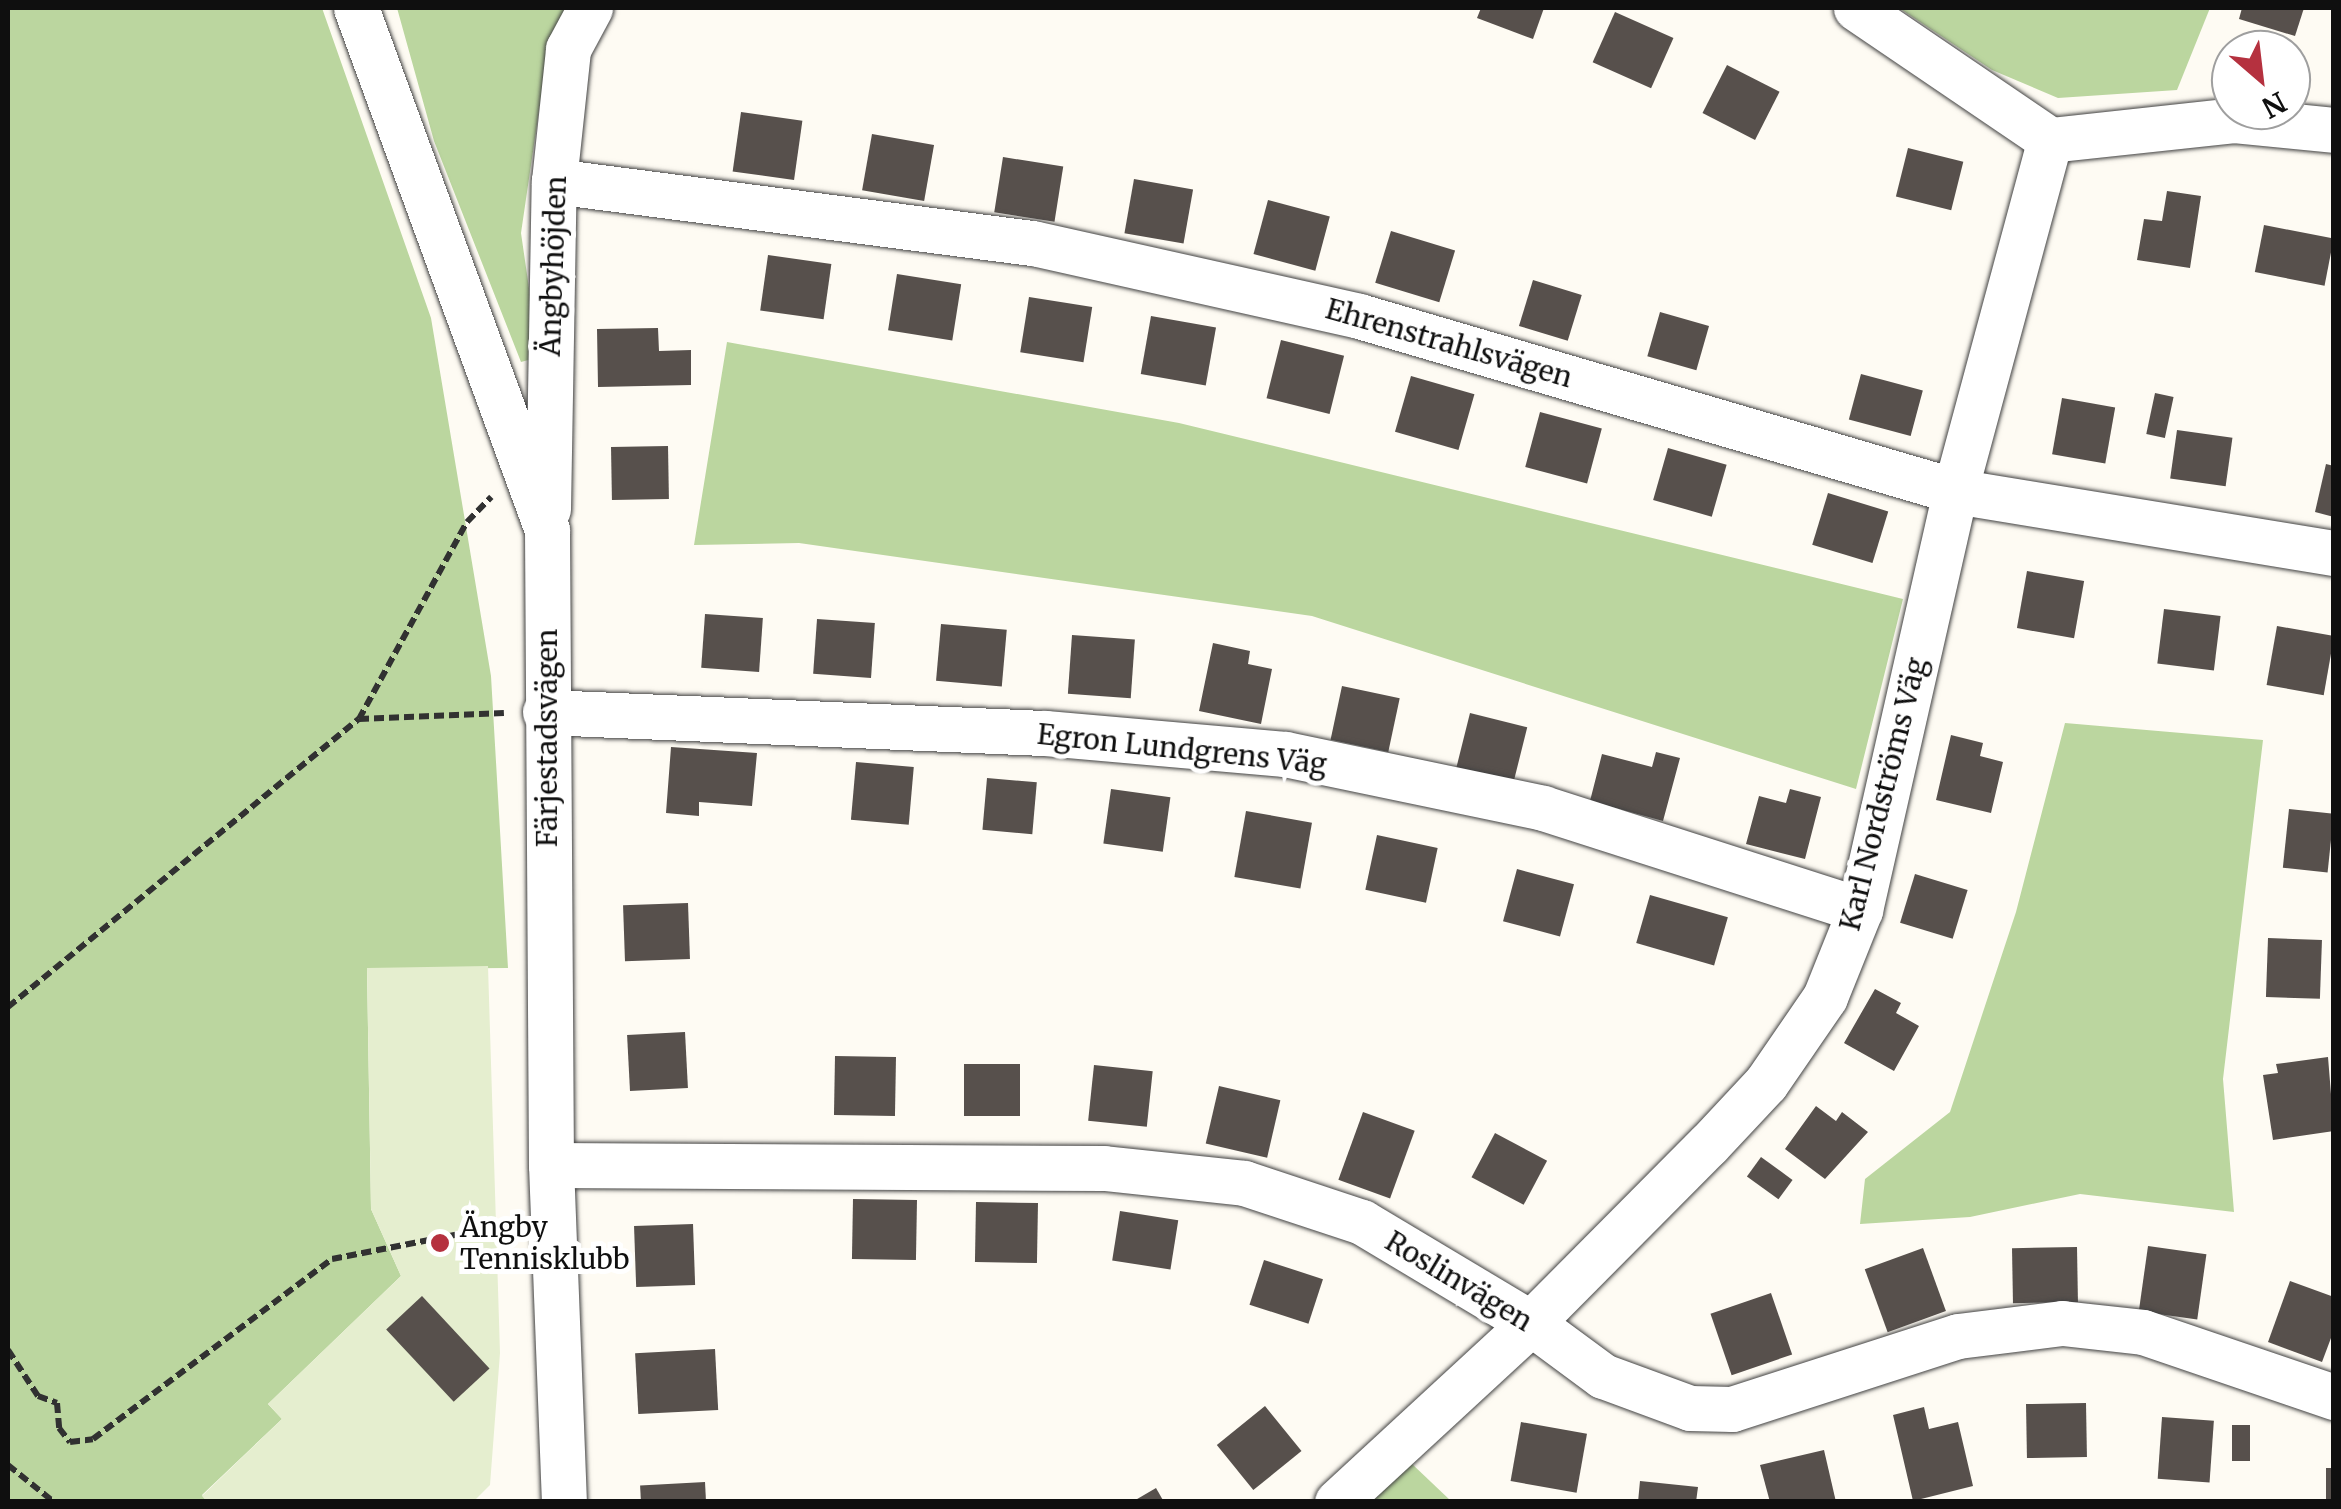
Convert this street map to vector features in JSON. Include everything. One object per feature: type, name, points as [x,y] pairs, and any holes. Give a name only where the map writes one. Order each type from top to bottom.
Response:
[{"type":"street","name":"Färjestadsvägen","points":[[356,8],[547,530],[545,712],[551,1166],[564,1502]]},
{"type":"street","name":"Ängbyhöjden","points":[[547,530],[554,181],[568,49],[590,8]]},
{"type":"street","points":[[1856,8],[2050,140],[2234,120],[2334,130]]},
{"type":"street","name":"Karl Nordströms Väg","points":[[1336,1502],[1531,1323],[1766,1083],[1825,997],[1860,910],[1956,491],[2050,140]]},
{"type":"street","name":"Ehrenstrahlsvägen","points":[[554,181],[1034,244],[1359,316],[1956,491],[2334,553]]},
{"type":"street","name":"Egron Lundgrens Väg","points":[[545,712],[1045,733],[1285,754],[1543,808],[1860,910]]},
{"type":"street","name":"Roslinvägen","points":[[551,1166],[1085,1168],[1244,1183],[1362,1222],[1531,1323],[1603,1376],[1690,1408],[1732,1409],[1958,1336],[2062,1323],[2143,1332],[2334,1398]]},
{"type":"path","points":[[8,1006],[359,719],[466,522],[521,466]]},
{"type":"path","points":[[359,719],[545,712]]},
{"type":"path","points":[[8,1350],[38,1396],[57,1403],[58,1428],[70,1442],[94,1440],[332,1259],[553,1216]]},
{"type":"path","points":[[8,1465],[54,1502]]},
{"type":"green space","points":[[8,8],[322,8],[431,318],[491,676],[508,968],[367,969],[371,1209],[401,1276],[268,1404],[282,1419],[202,1495],[207,1501],[8,1502]]},
{"type":"green space","points":[[397,8],[568,8],[548,49],[521,233],[539,357],[521,362],[434,141]]},
{"type":"green space","points":[[1899,8],[2210,8],[2177,90],[2058,98],[1992,70]]},
{"type":"green space","points":[[727,342],[1179,423],[1903,599],[1856,789],[1312,616],[799,543],[694,545]]},
{"type":"green space","points":[[2065,723],[2263,740],[2223,1079],[2234,1212],[2080,1194],[1970,1217],[1860,1224],[1865,1179],[1950,1112],[2016,912]]},
{"type":"green space","name":"Ängby Tennisklubb","points":[[488,966],[500,1353],[490,1485],[473,1502],[207,1502],[202,1496],[282,1419],[268,1404],[401,1276],[371,1209],[367,968]]},
{"type":"green space","points":[[1411,1463],[1451,1501],[1371,1502]]},
{"type":"building","points":[[1481,8],[1544,8],[1533,39],[1477,18]]},
{"type":"building","points":[[2242,8],[2304,8],[2297,30],[2275,30],[2239,19]]},
{"type":"building","points":[[1615,12],[1673,38],[1651,88],[1593,62]]},
{"type":"building","points":[[1727,65],[1780,92],[1755,140],[1702,113]]},
{"type":"building","points":[[741,112],[802,121],[794,180],[733,171]]},
{"type":"building","points":[[872,134],[934,145],[924,201],[862,190]]},
{"type":"building","points":[[1908,148],[1963,162],[1951,210],[1896,197]]},
{"type":"building","points":[[1003,157],[1063,167],[1054,222],[994,212]]},
{"type":"building","points":[[1134,179],[1193,189],[1184,244],[1124,233]]},
{"type":"building","points":[[2167,191],[2201,196],[2190,268],[2137,260],[2144,219],[2162,221]]},
{"type":"building","points":[[1268,200],[1330,217],[1315,271],[1254,254]]},
{"type":"building","points":[[2264,225],[2334,239],[2325,286],[2255,272]]},
{"type":"building","points":[[1391,231],[1455,251],[1439,302],[1375,283]]},
{"type":"building","points":[[768,255],[831,264],[824,319],[760,310]]},
{"type":"building","points":[[897,274],[961,284],[952,340],[888,330]]},
{"type":"building","points":[[1533,280],[1582,295],[1568,341],[1519,326]]},
{"type":"building","points":[[1029,297],[1092,307],[1083,362],[1020,352]]},
{"type":"building","points":[[1660,312],[1709,326],[1696,370],[1647,356]]},
{"type":"building","points":[[1151,316],[1216,327],[1206,386],[1141,374]]},
{"type":"building","points":[[658,328],[659,351],[691,350],[691,385],[598,387],[597,329]]},
{"type":"building","points":[[1281,340],[1344,356],[1330,414],[1266,398]]},
{"type":"building","points":[[1861,374],[1923,391],[1911,436],[1849,419]]},
{"type":"building","points":[[1411,376],[1474,394],[1458,450],[1395,432]]},
{"type":"building","points":[[2155,393],[2174,397],[2165,438],[2146,434]]},
{"type":"building","points":[[2062,398],[2115,407],[2105,464],[2052,454]]},
{"type":"building","points":[[1540,412],[1602,429],[1587,484],[1525,467]]},
{"type":"building","points":[[2177,430],[2232,438],[2226,486],[2170,479]]},
{"type":"building","points":[[668,446],[669,499],[612,500],[611,447]]},
{"type":"building","points":[[1668,448],[1727,465],[1712,517],[1653,500]]},
{"type":"building","points":[[2326,464],[2334,466],[2334,517],[2315,512]]},
{"type":"building","points":[[1828,493],[1888,511],[1872,563],[1812,545]]},
{"type":"building","points":[[2027,571],[2084,581],[2074,638],[2017,628]]},
{"type":"building","points":[[2164,609],[2221,616],[2214,671],[2157,664]]},
{"type":"building","points":[[705,614],[763,618],[759,672],[701,668]]},
{"type":"building","points":[[817,619],[875,623],[871,678],[813,674]]},
{"type":"building","points":[[941,624],[1007,630],[1002,687],[936,681]]},
{"type":"building","points":[[2277,626],[2334,636],[2324,695],[2267,685]]},
{"type":"building","points":[[1072,635],[1135,639],[1131,698],[1068,694]]},
{"type":"building","points":[[1213,643],[1250,651],[1248,664],[1272,669],[1261,724],[1199,711]]},
{"type":"building","points":[[1342,686],[1400,698],[1388,752],[1331,740]]},
{"type":"building","points":[[1470,713],[1527,727],[1513,783],[1456,768]]},
{"type":"building","points":[[1951,735],[1983,743],[1980,756],[2003,762],[1991,813],[1936,800]]},
{"type":"building","points":[[671,747],[757,753],[752,806],[699,802],[699,816],[666,813]]},
{"type":"building","points":[[1656,752],[1680,758],[1663,821],[1590,801],[1602,754],[1652,767]]},
{"type":"building","points":[[856,762],[914,767],[909,825],[851,820]]},
{"type":"building","points":[[987,778],[1037,782],[1032,834],[982,830]]},
{"type":"building","points":[[1111,789],[1170,797],[1163,852],[1103,843]]},
{"type":"building","points":[[1790,789],[1821,797],[1805,859],[1746,844],[1759,796],[1786,803]]},
{"type":"building","points":[[2289,809],[2334,814],[2328,872],[2283,868]]},
{"type":"building","points":[[1246,811],[1312,823],[1300,889],[1234,877]]},
{"type":"building","points":[[1377,835],[1438,848],[1426,903],[1365,890]]},
{"type":"building","points":[[1517,869],[1574,884],[1560,936],[1503,921]]},
{"type":"building","points":[[1915,874],[1968,890],[1953,939],[1900,923]]},
{"type":"building","points":[[1650,895],[1728,917],[1714,965],[1636,943]]},
{"type":"building","points":[[688,903],[690,959],[625,961],[623,905]]},
{"type":"building","points":[[2268,938],[2322,940],[2320,999],[2266,997]]},
{"type":"building","points":[[1875,989],[1901,1003],[1896,1013],[1919,1026],[1894,1071],[1844,1043]]},
{"type":"building","points":[[685,1032],[688,1088],[630,1091],[627,1035]]},
{"type":"building","points":[[835,1056],[896,1057],[895,1116],[834,1115]]},
{"type":"building","points":[[2328,1057],[2334,1131],[2273,1140],[2263,1075],[2278,1073],[2276,1064]]},
{"type":"building","points":[[964,1064],[1020,1064],[1020,1116],[964,1116]]},
{"type":"building","points":[[1094,1065],[1153,1071],[1147,1127],[1088,1121]]},
{"type":"building","points":[[1219,1086],[1280,1100],[1267,1158],[1206,1143]]},
{"type":"building","points":[[1816,1106],[1836,1121],[1842,1112],[1868,1132],[1825,1179],[1785,1149]]},
{"type":"building","points":[[1363,1112],[1415,1131],[1390,1198],[1338,1180]]},
{"type":"building","points":[[1495,1133],[1547,1161],[1524,1205],[1472,1177]]},
{"type":"building","points":[[1761,1157],[1793,1180],[1778,1199],[1747,1176]]},
{"type":"building","points":[[853,1199],[917,1200],[916,1260],[852,1259]]},
{"type":"building","points":[[976,1202],[1038,1203],[1037,1263],[975,1262]]},
{"type":"building","points":[[1120,1211],[1178,1220],[1170,1270],[1112,1260]]},
{"type":"building","points":[[693,1224],[695,1285],[636,1287],[634,1226]]},
{"type":"building","points":[[2148,1246],[2206,1254],[2197,1320],[2139,1311]]},
{"type":"building","points":[[2077,1247],[2078,1302],[2013,1303],[2012,1248]]},
{"type":"building","points":[[1923,1248],[1946,1311],[1888,1332],[1865,1269]]},
{"type":"building","points":[[1264,1260],[1323,1279],[1308,1324],[1249,1305]]},
{"type":"building","points":[[2290,1281],[2334,1297],[2334,1330],[2322,1362],[2268,1342]]},
{"type":"building","points":[[1771,1293],[1792,1354],[1732,1375],[1710,1314]]},
{"type":"building","points":[[422,1296],[490,1368],[454,1402],[386,1329]]},
{"type":"building","points":[[715,1349],[718,1410],[638,1414],[635,1353]]},
{"type":"building","points":[[2086,1403],[2087,1457],[2027,1458],[2026,1404]]},
{"type":"building","points":[[1265,1406],[1302,1451],[1253,1490],[1217,1445]]},
{"type":"building","points":[[1924,1407],[1929,1429],[1958,1422],[1973,1486],[1913,1501],[1893,1415]]},
{"type":"building","points":[[2162,1417],[2214,1421],[2210,1482],[2158,1479]]},
{"type":"building","points":[[1521,1422],[1587,1434],[1577,1493],[1511,1481]]},
{"type":"building","points":[[2232,1425],[2250,1425],[2250,1461],[2232,1461]]},
{"type":"building","points":[[1824,1450],[1836,1502],[1770,1502],[1760,1465]]},
{"type":"building","points":[[2326,1468],[2334,1468],[2334,1502],[2326,1502]]},
{"type":"building","points":[[1640,1481],[1698,1487],[1696,1502],[1638,1502]]},
{"type":"building","points":[[705,1482],[706,1502],[641,1502],[640,1485]]},
{"type":"building","points":[[1156,1488],[1164,1502],[1132,1502]]},
{"type":"place","name":"Ängby Tennisklubb","points":[[440,1243]]}]
